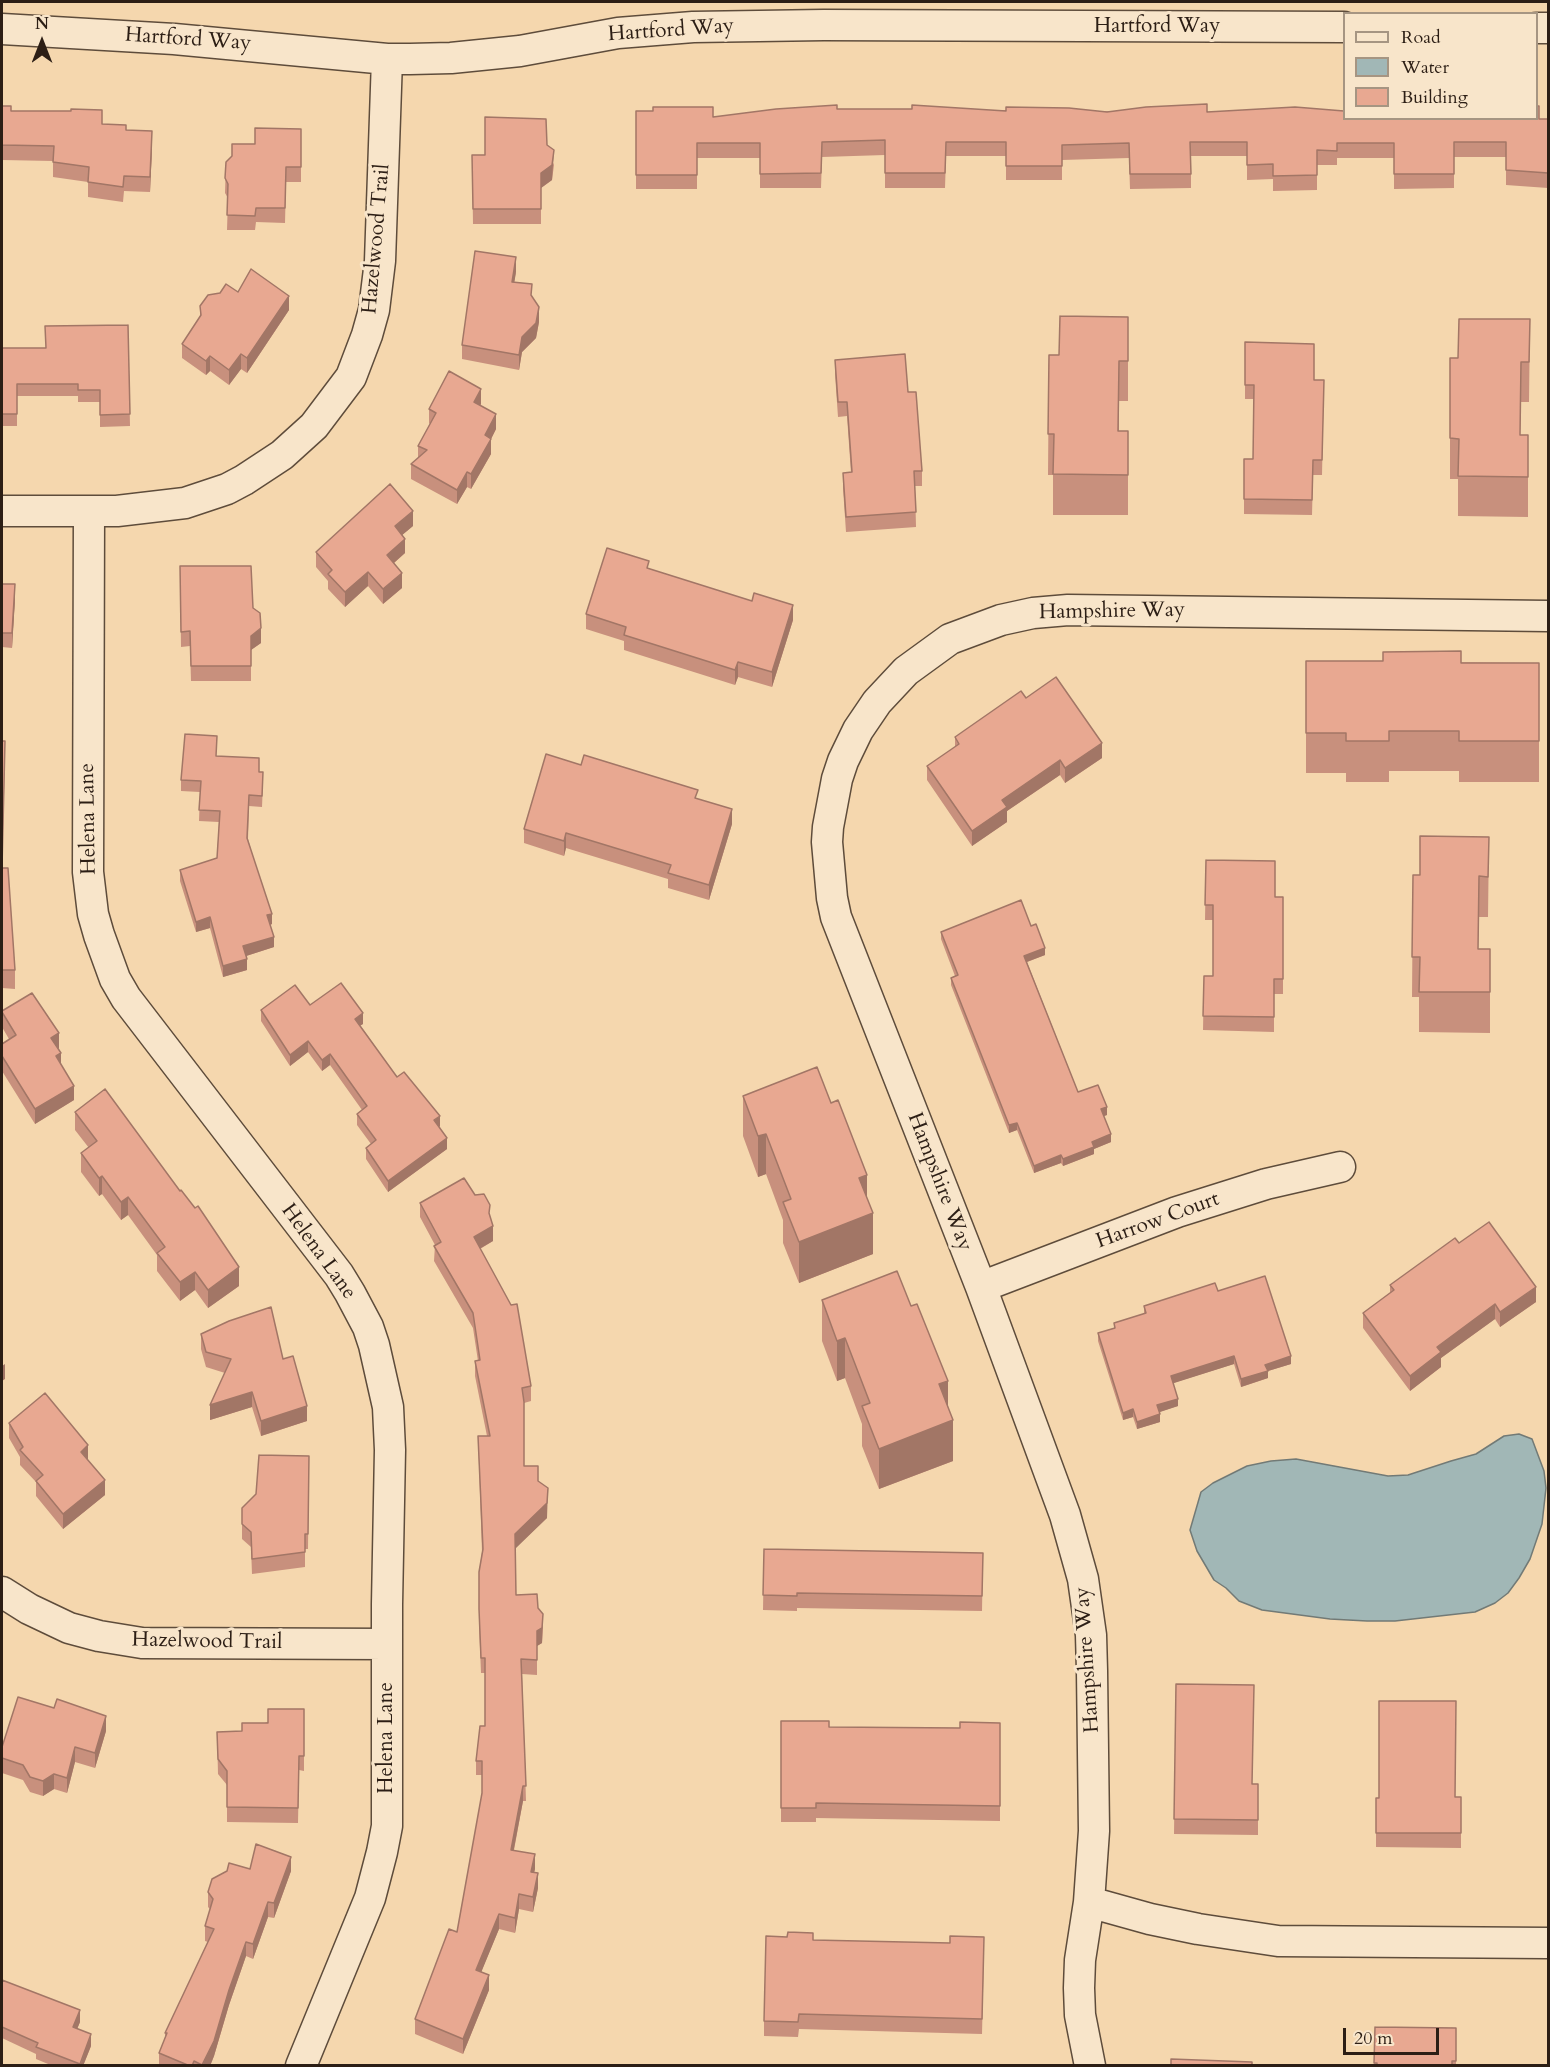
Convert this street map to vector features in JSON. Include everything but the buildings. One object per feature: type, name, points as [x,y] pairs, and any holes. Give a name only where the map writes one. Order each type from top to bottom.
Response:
[{"type":"street","name":"Hartford Way","points":[[2,29],[195,40],[387,59],[435,59],[520,51],[618,33],[693,27],[1042,14],[1343,27]]},
{"type":"street","name":"Hazelwood Trail","points":[[2,511],[142,509],[185,503],[227,489],[244,480],[282,455],[301,439],[328,410],[351,376],[367,335],[378,285],[387,59]]},
{"type":"street","name":"Helena Lane","points":[[89,511],[88,872],[93,914],[99,935],[115,979],[126,998],[339,1275],[368,1327],[380,1366],[388,1407],[390,1450],[387,1826],[370,1898],[301,2066]]},
{"type":"street","name":"Hampshire Way","points":[[1090,2066],[1080,2015],[1079,1988],[1094,1832],[1091,1635],[1083,1579],[1065,1515],[981,1287],[836,917],[832,898],[827,835],[837,779],[851,745],[877,702],[906,671],[950,639],[1001,620],[1049,610],[1548,616]]},
{"type":"street","name":"Harrow Court","points":[[981,1287],[1177,1212],[1266,1184],[1340,1167]]},
{"type":"street","name":"Hazelwood Trail","points":[[2,1592],[29,1609],[69,1628],[142,1643],[387,1644]]},
{"type":"street","points":[[1089,1902],[1150,1919],[1198,1929],[1278,1941],[1548,1943]]},
{"type":"water","points":[[1519,1434],[1532,1439],[1544,1471],[1546,1488],[1542,1524],[1530,1559],[1508,1593],[1495,1603],[1475,1612],[1395,1621],[1367,1621],[1330,1619],[1262,1610],[1239,1601],[1214,1580],[1197,1551],[1190,1530],[1201,1492],[1213,1483],[1247,1466],[1296,1459],[1388,1476],[1408,1475],[1476,1454],[1504,1436]]}]
